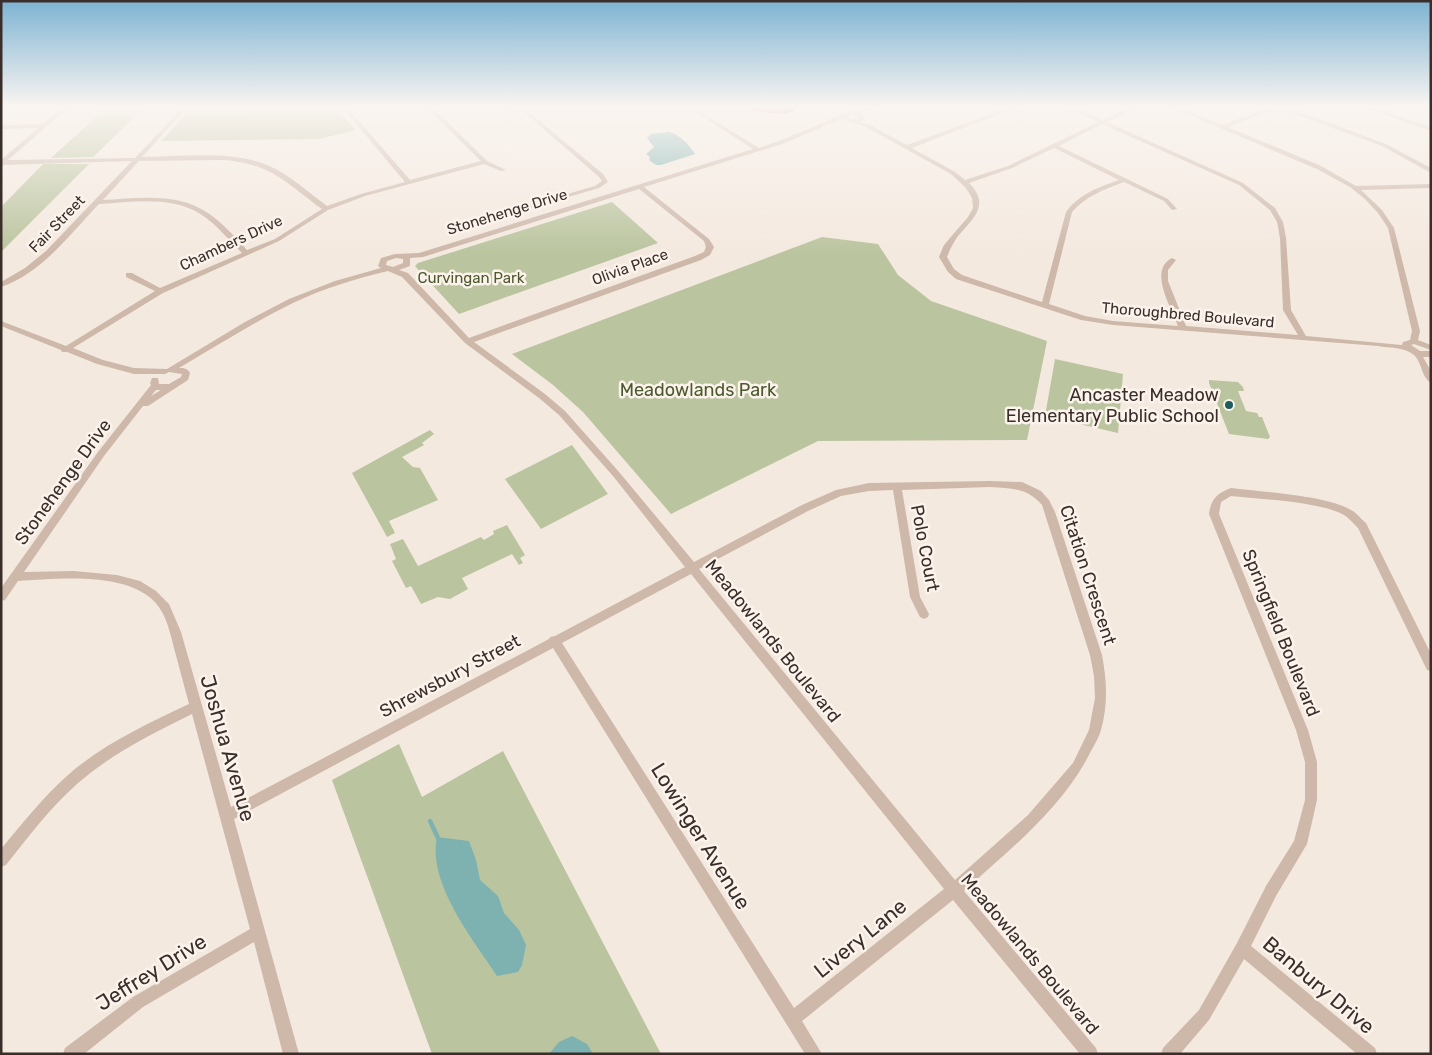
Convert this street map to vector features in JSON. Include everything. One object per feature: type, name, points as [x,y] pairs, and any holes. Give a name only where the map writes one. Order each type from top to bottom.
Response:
[{"type":"street","name":"Fair Street","points":[[1,285],[42,260],[139,156]]},
{"type":"street","points":[[386,156],[408,183]]},
{"type":"street","points":[[479,156],[485,162],[504,170]]},
{"type":"street","points":[[448,228],[467,226],[597,187],[605,182],[601,175],[579,156]]},
{"type":"street","name":"Stonehenge Drive","points":[[387,267],[390,257],[405,265],[420,254],[737,156]]},
{"type":"street","points":[[921,156],[966,182],[1034,156]]},
{"type":"street","points":[[1075,156],[1166,200],[1174,208]]},
{"type":"street","points":[[1179,156],[1241,184],[1273,209],[1280,222],[1283,238],[1287,310],[1304,339]]},
{"type":"street","points":[[1293,156],[1319,167],[1355,188],[1372,201],[1383,214],[1391,228],[1416,331],[1426,351],[1426,369],[1431,380]]},
{"type":"street","points":[[1403,156],[1431,171]]},
{"type":"street","points":[[2,162],[220,158],[255,163],[276,172],[326,209]]},
{"type":"street","name":"Chambers Drive","points":[[65,350],[160,291],[277,240],[326,209],[354,198],[485,162]]},
{"type":"street","points":[[1045,305],[1069,212],[1086,195],[1124,180]]},
{"type":"street","name":"Thoroughbred Boulevard","points":[[966,182],[973,192],[976,204],[973,216],[944,251],[945,262],[960,276],[1084,318],[1113,323],[1304,339],[1378,344],[1410,344],[1426,351]]},
{"type":"street","name":"Olivia Place","points":[[468,341],[698,258],[707,252],[710,247],[706,240],[639,186]]},
{"type":"street","points":[[1355,188],[1431,186]]},
{"type":"street","points":[[97,202],[159,200],[190,205],[205,213],[246,253]]},
{"type":"street","points":[[1172,260],[1164,270],[1164,281],[1182,328]]},
{"type":"street","name":"Meadowlands Boulevard","points":[[387,267],[405,265],[432,305],[468,341],[562,413],[616,474],[954,890],[1090,1054]]},
{"type":"street","points":[[168,370],[286,303],[364,272],[387,267]]},
{"type":"street","points":[[129,275],[160,291]]},
{"type":"street","points":[[1,323],[65,350],[134,371],[161,388],[170,387]]},
{"type":"street","points":[[1410,344],[1416,331]]},
{"type":"street","points":[[134,371],[181,369],[186,373],[202,352]]},
{"type":"street","name":"Stonehenge Drive","points":[[1,597],[96,461],[136,410],[159,375],[168,370]]},
{"type":"street","name":"Stonehenge Drive","points":[[136,410],[170,387],[182,382],[186,373]]},
{"type":"street","name":"Citation Crescent","points":[[691,568],[805,508],[839,494],[869,488],[990,484],[1022,486],[1038,494],[1046,503],[1096,655],[1100,676],[1101,698],[1095,731],[1076,768],[1033,820],[954,890]]},
{"type":"street","name":"Polo Court","points":[[897,487],[915,597],[924,614]]},
{"type":"street","name":"Springfield Boulevard","points":[[1169,1054],[1204,1015],[1242,948],[1271,891],[1300,844],[1311,800],[1311,762],[1302,730],[1214,514],[1215,503],[1221,495],[1231,492],[1315,502],[1349,513],[1362,526],[1431,666]]},
{"type":"street","name":"Shrewsbury Street","points":[[227,816],[691,568]]},
{"type":"street","name":"Joshua Avenue","points":[[15,577],[107,577],[125,581],[150,593],[164,606],[171,621],[227,816],[290,1054]]},
{"type":"street","name":"Lowinger Avenue","points":[[554,640],[814,1054]]},
{"type":"street","points":[[1,860],[49,803],[83,771],[128,741],[195,708]]},
{"type":"street","name":"Livery Lane","points":[[793,1019],[954,890]]},
{"type":"street","name":"Jeffrey Drive","points":[[71,1054],[138,1002],[258,932]]},
{"type":"street","name":"Banbury Drive","points":[[1242,948],[1369,1054]]},
{"type":"green space","points":[[53,156],[94,156],[93,157],[51,158]]},
{"type":"green space","points":[[43,164],[89,164],[1,252],[1,207]]},
{"type":"green space","name":"Curvingan Park","points":[[612,202],[658,243],[459,314],[415,266],[418,263]]},
{"type":"green space","name":"Meadowlands Park","points":[[822,237],[878,244],[898,275],[931,301],[1047,341],[1027,440],[818,441],[671,514],[583,412],[553,385],[512,354]]},
{"type":"green space","points":[[1055,359],[1123,374],[1118,433],[1045,416]]},
{"type":"green space","points":[[1209,380],[1238,382],[1243,387],[1244,391],[1238,391],[1246,411],[1257,413],[1259,417],[1262,417],[1270,437],[1268,439],[1229,434]]},
{"type":"green space","points":[[430,430],[434,434],[422,443],[424,445],[402,457],[413,467],[420,468],[438,500],[389,521],[395,533],[387,537],[352,473]]},
{"type":"green space","points":[[572,445],[608,494],[541,529],[505,479]]},
{"type":"green space","points":[[507,525],[525,555],[520,558],[523,563],[519,565],[512,554],[462,578],[468,589],[450,599],[438,597],[421,604],[411,586],[406,588],[392,561],[396,559],[390,544],[403,539],[418,566],[481,537],[484,540],[494,534],[493,531]]},
{"type":"green space","points":[[399,744],[422,797],[503,751],[661,1054],[432,1054],[332,780]]},
{"type":"water","points":[[688,156],[661,165],[656,165],[649,160],[650,157]]},
{"type":"water","points":[[437,837],[469,841],[476,860],[480,880],[498,896],[504,913],[519,930],[526,945],[522,965],[518,972],[497,976],[454,910],[439,873],[436,855]]},
{"type":"water","points":[[572,1036],[587,1044],[593,1054],[549,1054],[559,1042]]},
{"type":"waterway","points":[[430,821],[438,838]]},
{"type":"place","name":"Ancaster Meadow Elementary Public School","points":[[1229,405]]}]
